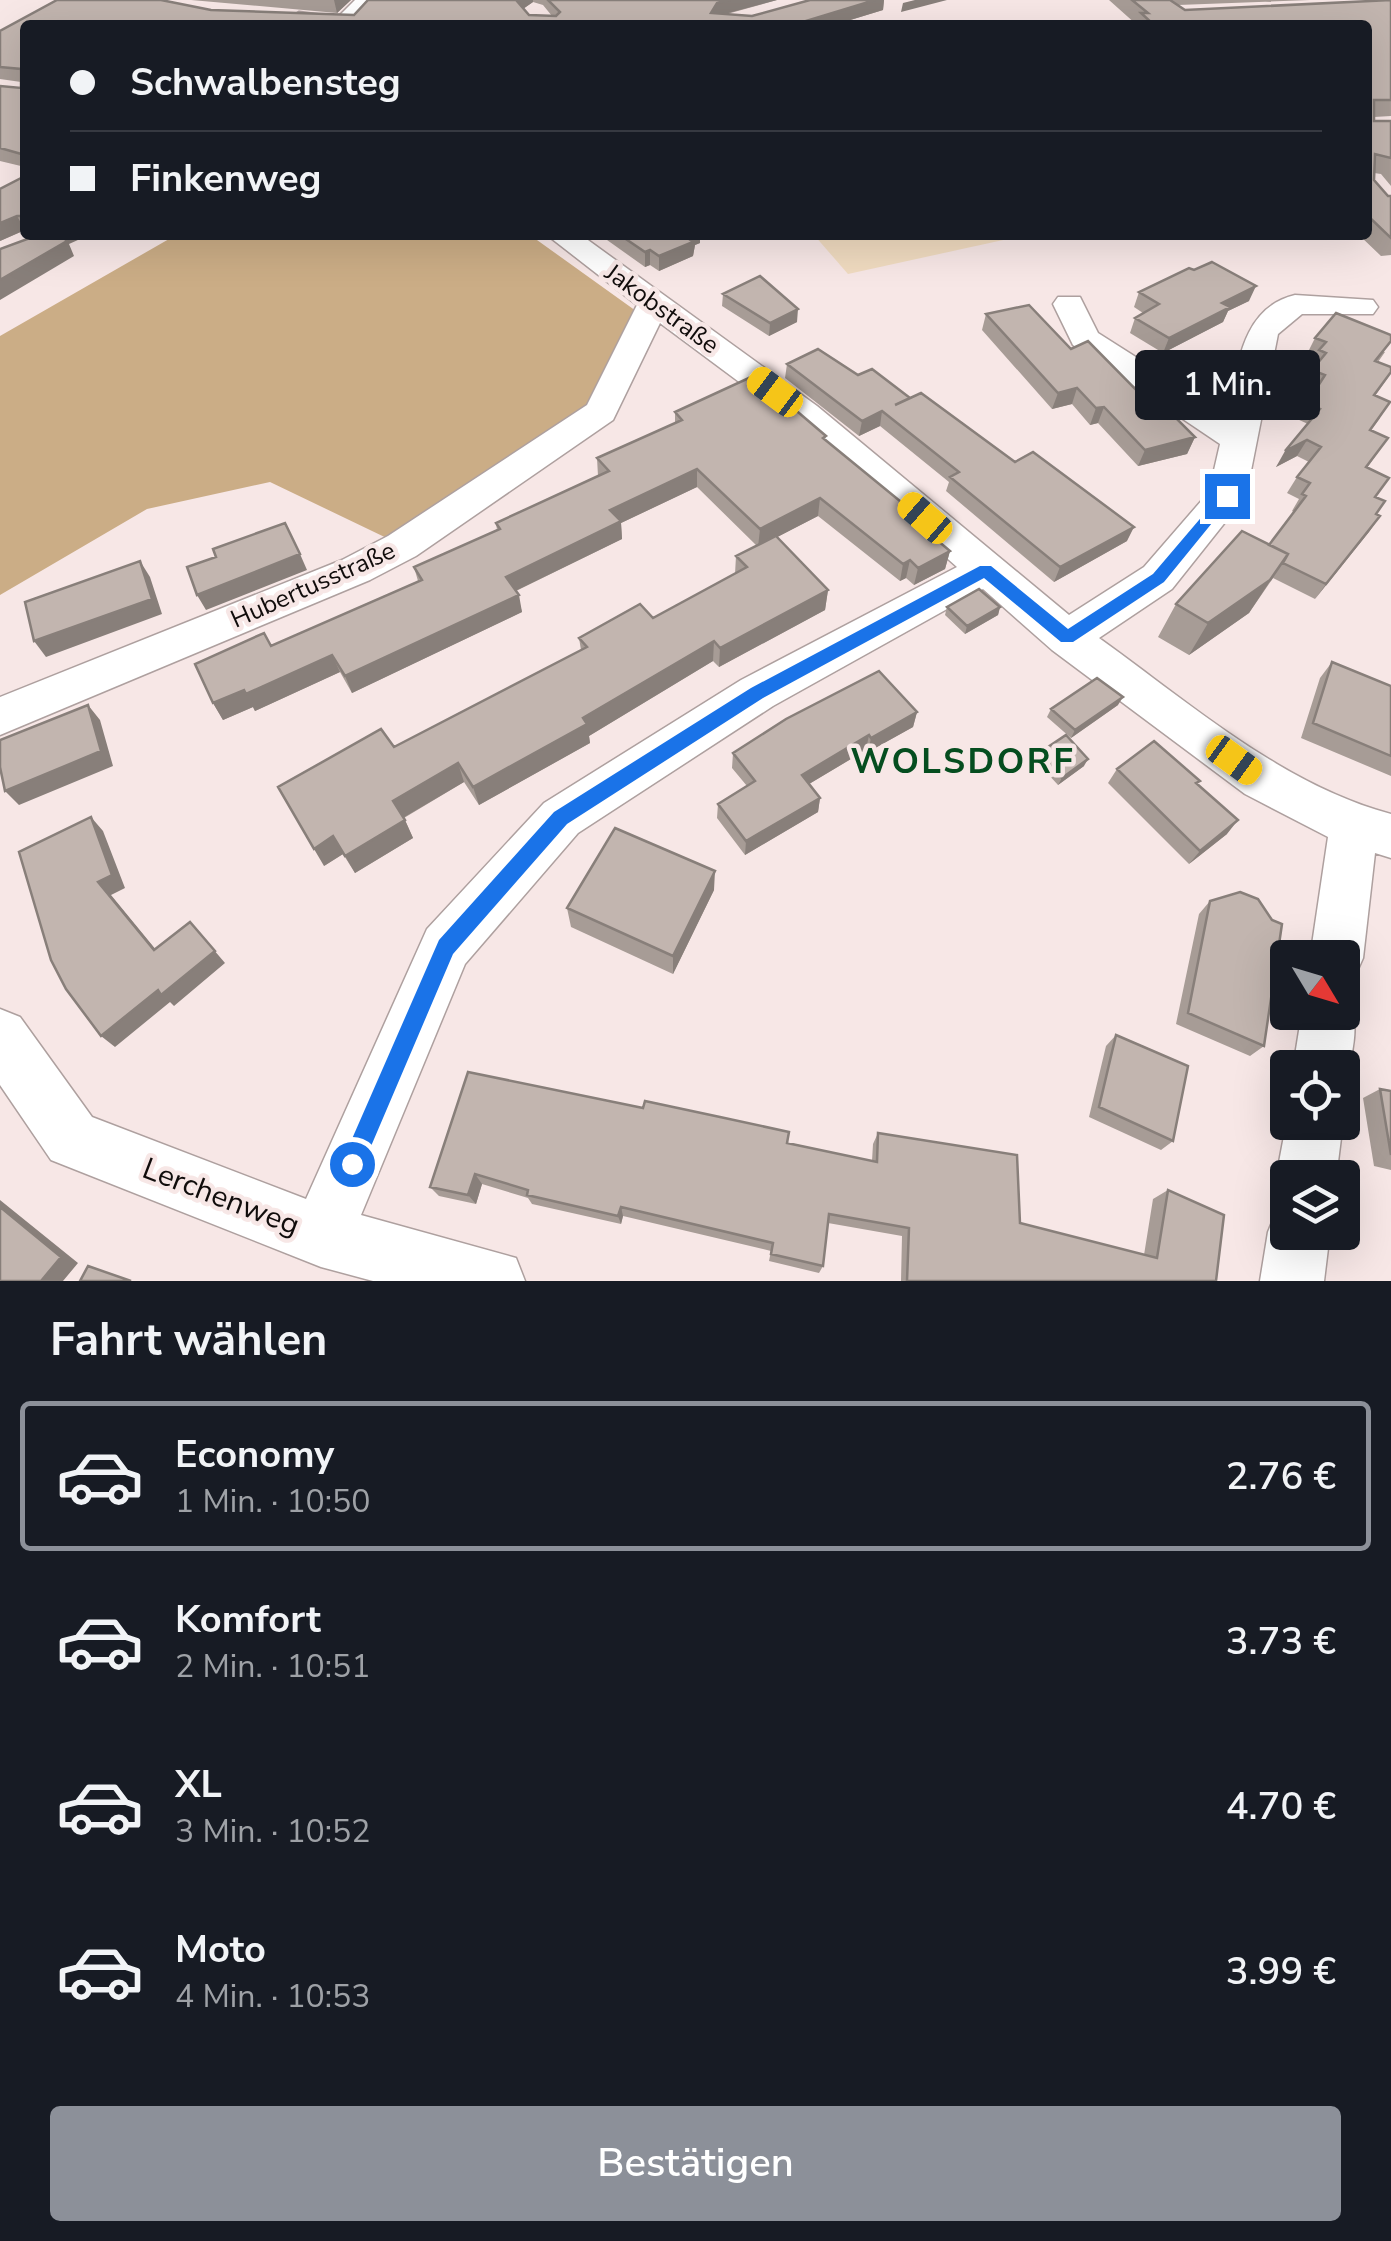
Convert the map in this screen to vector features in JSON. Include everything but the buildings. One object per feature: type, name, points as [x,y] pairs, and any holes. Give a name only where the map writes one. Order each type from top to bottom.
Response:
[{"type":"street","points":[[348,20],[367,0]]},
{"type":"street","points":[[286,18],[305,20]]},
{"type":"street","name":"Jakobstraße","points":[[569,240],[805,414],[1067,638],[1262,780],[1373,831]]},
{"type":"street","name":"Hubertusstraße","points":[[0,716],[356,570],[402,546],[601,412],[654,302]]},
{"type":"street","points":[[1068,304],[1084,338],[1240,440]]},
{"type":"street","points":[[1067,638],[1158,578],[1227,496],[1263,330],[1295,304],[1362,307]]},
{"type":"street","points":[[321,1236],[446,947],[561,818],[757,693],[985,570]]},
{"type":"street","points":[[1341,940],[1373,831]]},
{"type":"street","name":"Lerchenweg","points":[[0,1037],[72,1139],[321,1236],[493,1281]]},
{"type":"street","points":[[1292,1281],[1296,1250]]},
{"type":"shaded area","points":[[167,240],[537,240],[636,311],[586,406],[395,542],[270,482],[147,509],[0,595],[0,336]]},
{"type":"shaded area","points":[[818,240],[1003,240],[848,274]]},
{"type":"district","name":"WOLSDORF","points":[[963,761]]},
{"type":"route","points":[[352,1164],[446,947],[561,818],[757,693],[985,570],[1067,638],[1158,578],[1227,496]]}]
